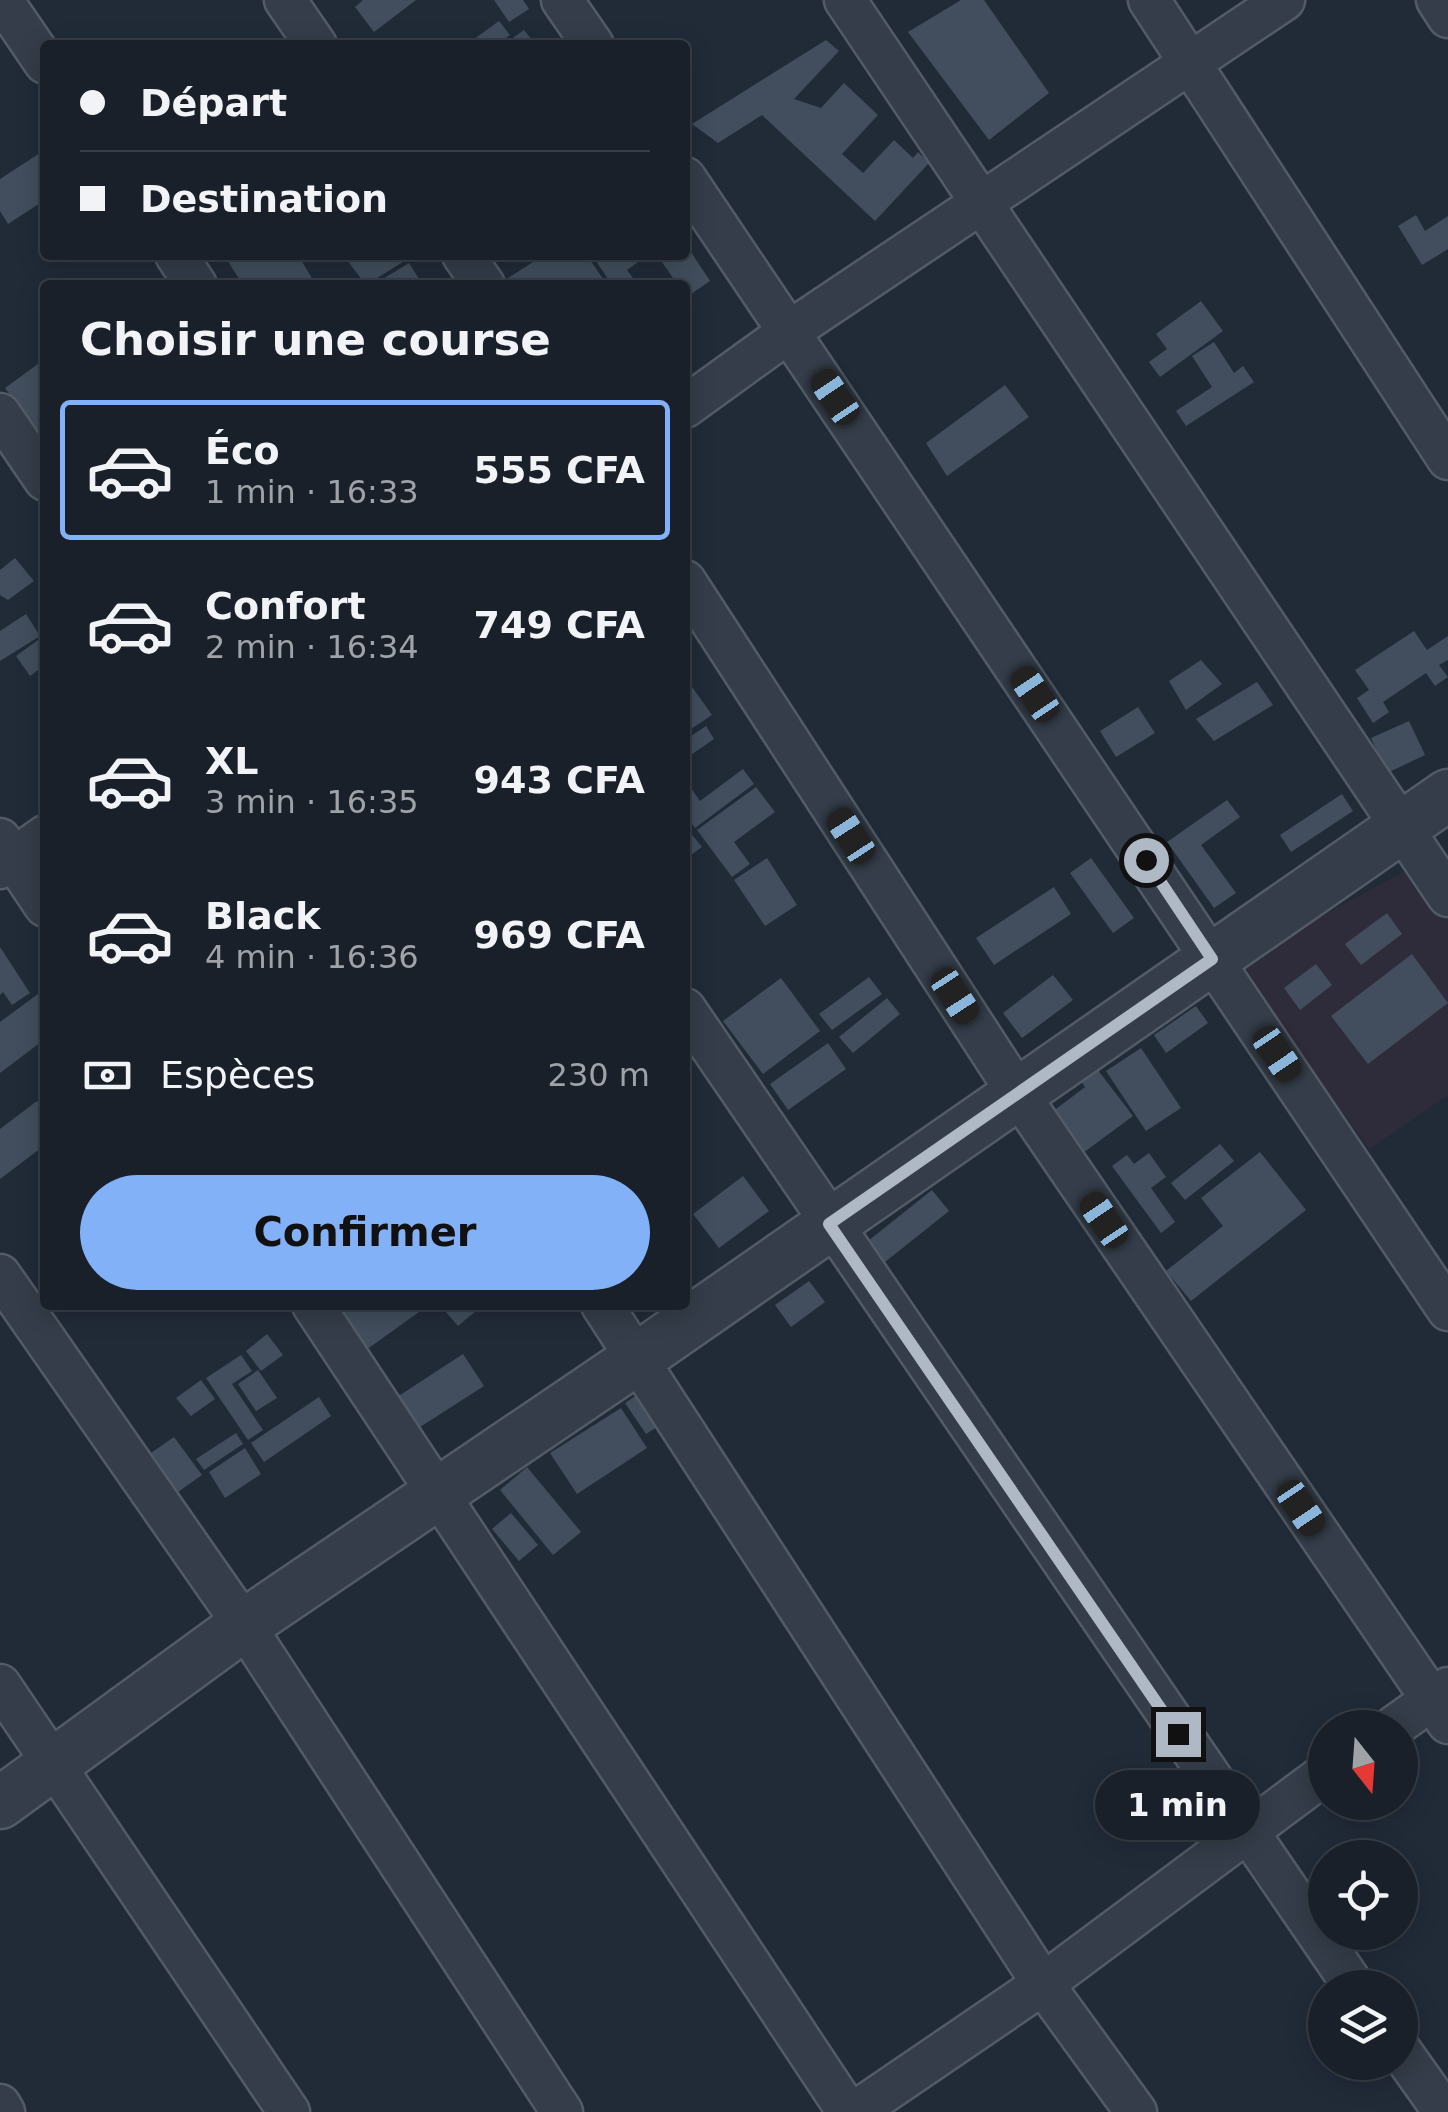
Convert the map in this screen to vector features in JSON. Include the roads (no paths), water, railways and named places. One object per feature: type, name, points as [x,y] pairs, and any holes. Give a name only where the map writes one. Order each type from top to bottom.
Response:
[{"type":"street","points":[[2,0],[40,56]]},
{"type":"street","points":[[285,0],[313,40]]},
{"type":"street","points":[[562,0],[590,40]]},
{"type":"street","points":[[845,0],[1448,896]]},
{"type":"street","points":[[1149,0],[1448,459]]},
{"type":"street","points":[[690,403],[790,331],[1284,0]]},
{"type":"street","points":[[1437,0],[1448,17]]},
{"type":"street","points":[[690,185],[1448,1310]]},
{"type":"street","points":[[0,414],[40,473]]},
{"type":"street","points":[[690,590],[1017,1092],[1443,1704],[1418,1716]]},
{"type":"street","points":[[0,1803],[244,1625],[638,1358],[1448,794]]},
{"type":"street","points":[[14,850],[40,897]]},
{"type":"street","points":[[690,1016],[1343,1970]]},
{"type":"street","points":[[0,1274],[244,1625],[562,2112]]},
{"type":"street","points":[[316,1310],[851,2112],[1043,1984],[1308,1786]]},
{"type":"street","points":[[605,1310],[1043,1984],[1136,2112]]},
{"type":"street","points":[[0,1685],[289,2112]]},
{"type":"street","points":[[1418,2075],[1444,2112]]},
{"type":"street","points":[[0,2104],[4,2112]]}]
